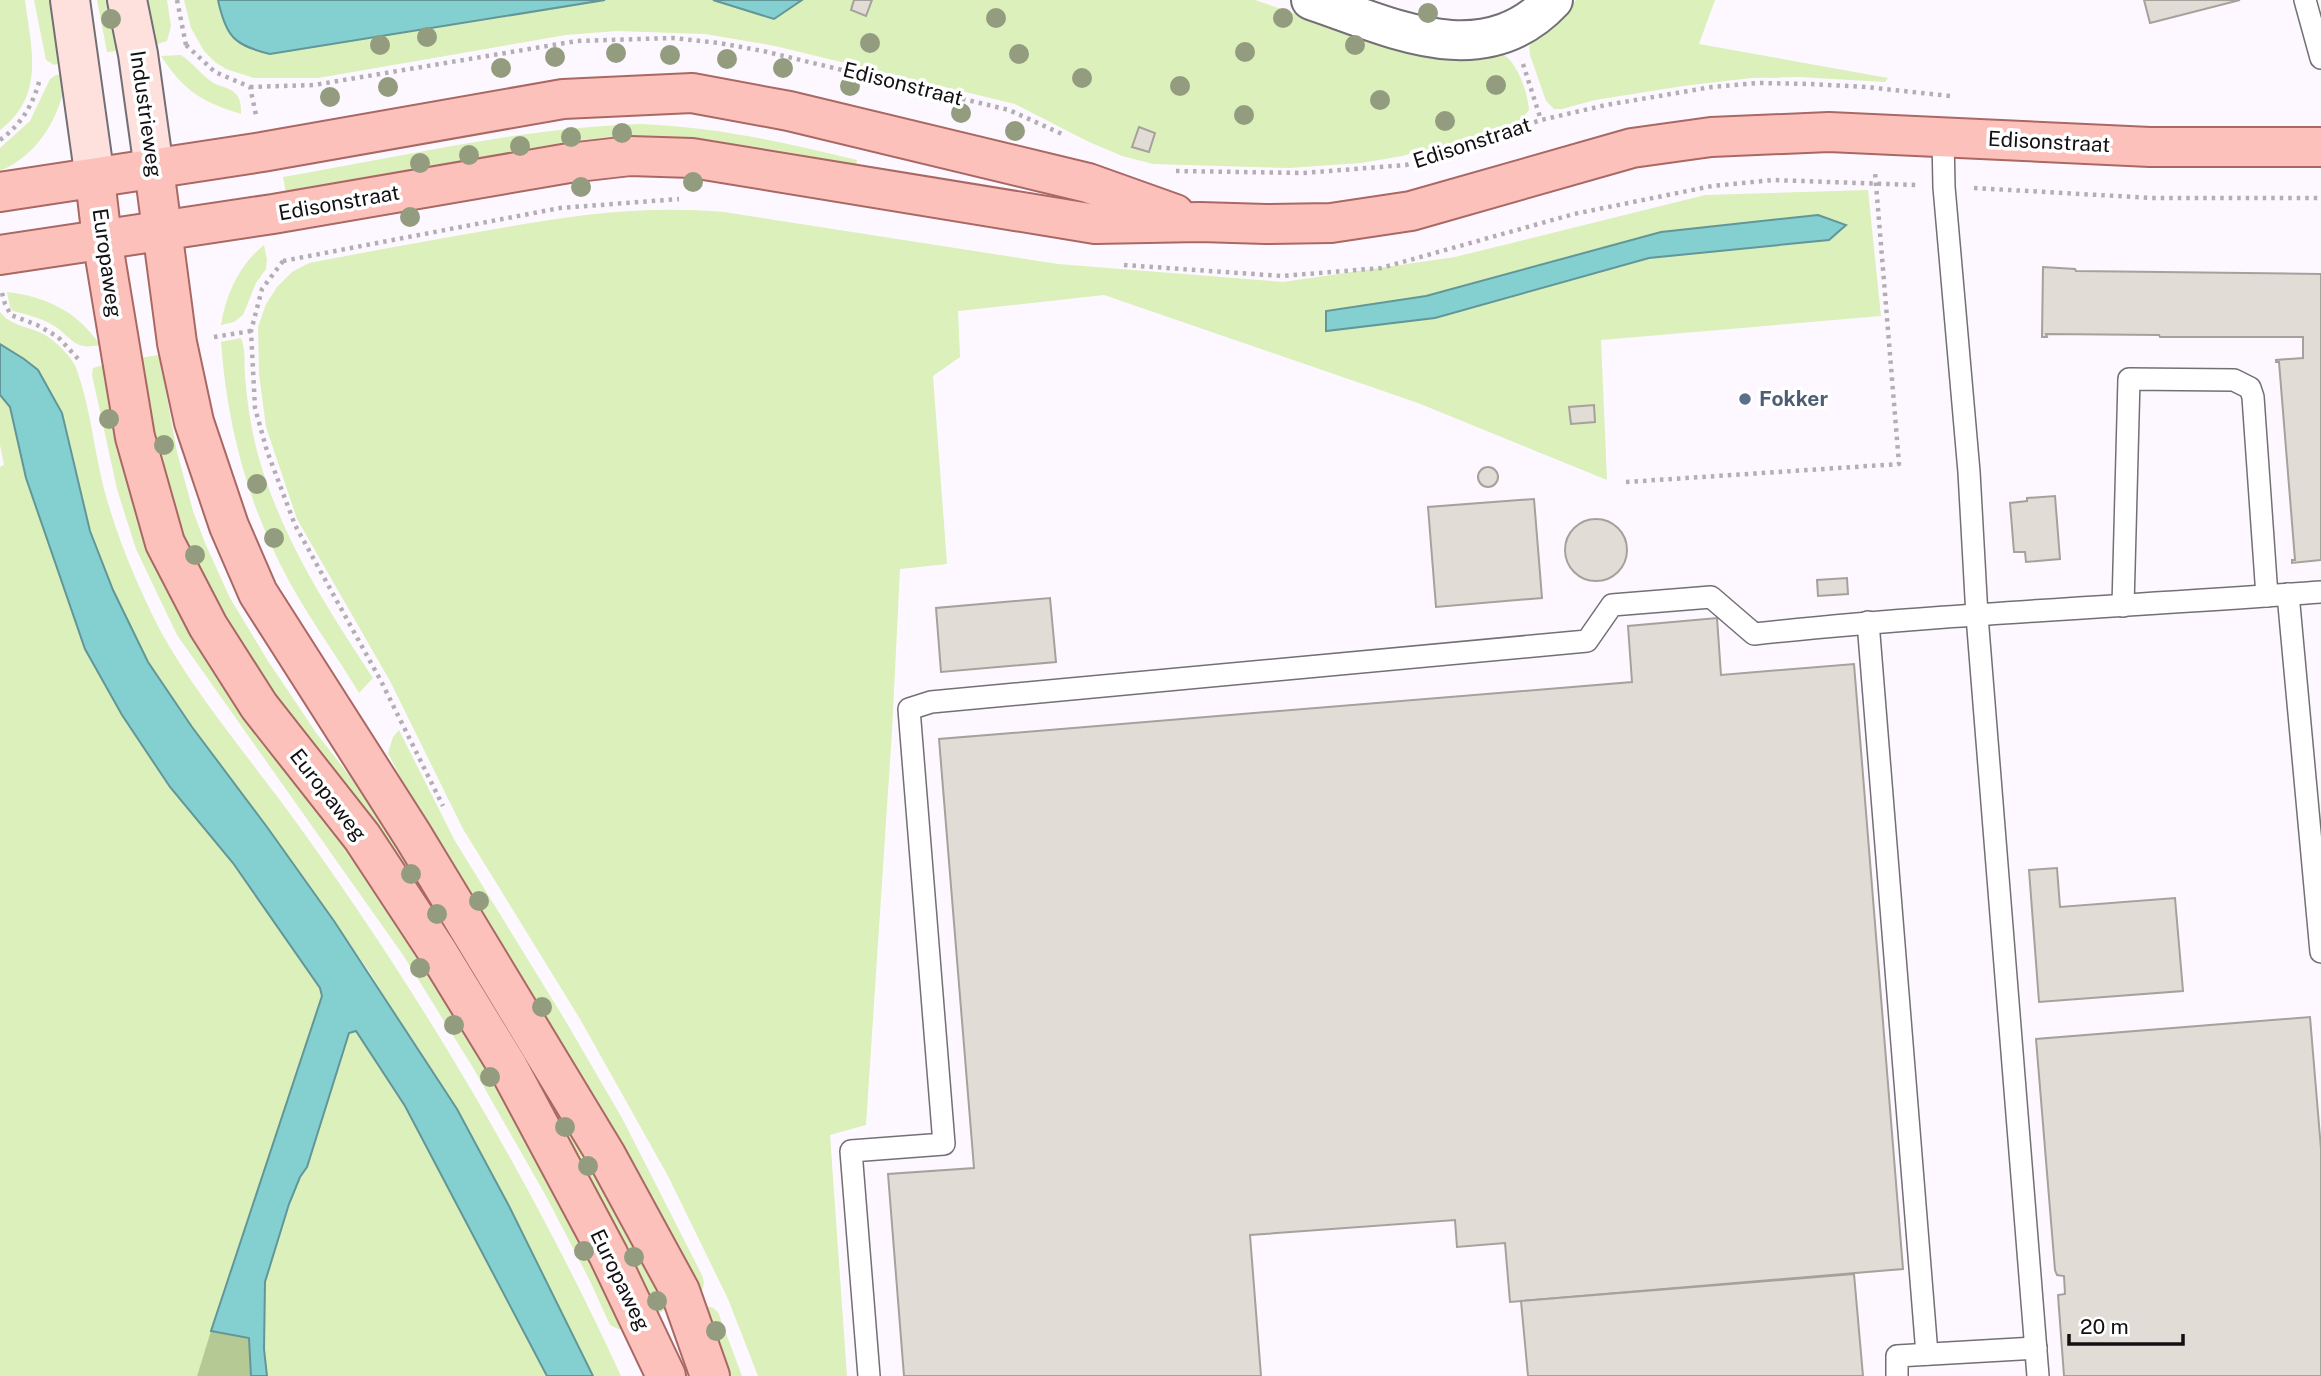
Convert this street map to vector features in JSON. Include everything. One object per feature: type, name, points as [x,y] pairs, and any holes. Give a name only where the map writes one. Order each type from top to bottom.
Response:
[{"type":"main road","points":[[70,0],[95,179]]},
{"type":"main road","name":"Industrieweg","points":[[127,0],[138,54],[163,229]]},
{"type":"main road","name":"Edisonstraat","points":[[0,191],[95,179],[564,99],[692,93],[789,111],[1088,183],[1200,222]]},
{"type":"main road","name":"Edisonstraat","points":[[0,255],[273,214],[569,163],[630,156],[706,160],[1096,224],[1200,222],[1266,225],[1332,223],[1411,211],[1632,148],[1711,137],[1829,132],[2150,147],[2321,147]]},
{"type":"main road","name":"Europaweg","points":[[95,179],[102,239],[135,437],[164,543],[208,626],[259,706],[362,837],[501,1055],[608,1254],[666,1376]]},
{"type":"main road","name":"Europaweg","points":[[163,229],[177,342],[194,422],[229,526],[258,593],[413,836],[606,1155],[680,1291],[710,1376]]},
{"type":"street","points":[[1311,0],[1417,36],[1460,42],[1486,39],[1512,30],[1530,20],[1553,0]]},
{"type":"lane","points":[[2305,0],[2320,51]]},
{"type":"lane","points":[[1943,136],[1944,187],[1969,472],[1977,616],[2038,1376]]},
{"type":"lane","points":[[2123,606],[2129,379],[2234,380],[2250,388],[2253,397],[2267,596]]},
{"type":"lane","points":[[869,1376],[851,1152],[944,1144],[909,709],[931,702],[1587,641],[1612,605],[1711,597],[1754,634],[1868,622],[2321,592]]},
{"type":"lane","points":[[2288,594],[2321,952]]},
{"type":"lane","points":[[1868,622],[1927,1354]]},
{"type":"lane","points":[[1898,1376],[1897,1356],[2036,1348]]},
{"type":"path","points":[[177,0],[186,45]]},
{"type":"path","name":"Edisonstraat","points":[[1512,30],[1541,120]]},
{"type":"path","name":"Edisonstraat","points":[[250,87],[314,85],[577,41],[673,38],[763,51],[1009,110],[1067,136]]},
{"type":"path","points":[[0,140],[10,133],[29,110],[41,73]]},
{"type":"path","name":"Edisonstraat","points":[[1165,170],[1303,173],[1406,165],[1541,120],[1606,105],[1758,83],[1871,87],[1957,96]]},
{"type":"path","points":[[1626,482],[1899,464],[1875,182],[1871,87]]},
{"type":"path","points":[[1875,182],[2152,198],[2321,198]]},
{"type":"path","points":[[283,261],[262,289],[251,331],[256,408],[267,451],[295,525],[381,681],[450,818]]},
{"type":"path","points":[[0,286],[11,315],[58,337],[81,362]]},
{"type":"green space","points":[[0,0],[25,0],[32,70],[30,87],[24,102],[15,117],[0,130]]},
{"type":"green space","points":[[34,0],[55,0],[66,61],[54,65],[46,60]]},
{"type":"green space","points":[[97,0],[116,0],[126,50],[107,52]]},
{"type":"green space","points":[[146,0],[167,0],[171,26],[167,41],[155,45]]},
{"type":"green space","points":[[184,0],[218,0],[221,15],[270,54],[605,0],[713,0],[774,19],[802,0],[1255,0],[1407,52],[1455,59],[1501,54],[1507,57],[1517,70],[1529,110],[1520,121],[1470,138],[1402,156],[1361,163],[1289,168],[1153,164],[1122,156],[1087,141],[1015,104],[775,46],[705,34],[617,31],[566,35],[318,78],[254,78],[226,69],[204,51],[191,28]]},
{"type":"green space","points":[[1576,0],[1715,0],[1699,44],[1888,78],[1885,82],[1799,77],[1751,78],[1683,86],[1554,109],[1546,101],[1530,55],[1530,47],[1538,34]]},
{"type":"green space","points":[[181,55],[210,81],[235,93],[240,100],[241,114],[215,105],[195,94],[161,56]]},
{"type":"green space","points":[[67,74],[60,104],[46,132],[26,154],[0,171],[0,148],[30,121],[50,79],[56,75]]},
{"type":"green space","points":[[640,124],[723,132],[803,147],[857,160],[855,172],[764,156],[287,198],[283,177],[505,137]]},
{"type":"green space","points":[[1868,190],[1881,316],[1601,340],[1607,480],[1418,403],[1104,295],[958,311],[960,357],[933,376],[947,564],[900,569],[866,1125],[830,1135],[847,1376],[758,1376],[728,1299],[668,1176],[580,1019],[463,829],[390,681],[297,519],[266,427],[259,374],[258,327],[266,304],[277,287],[292,272],[309,263],[545,221],[604,213],[662,210],[724,212],[1058,264],[1283,282],[1455,257],[1705,195]]},
{"type":"green space","points":[[264,245],[266,269],[256,283],[243,315],[234,322],[221,325],[226,302],[235,281],[247,262]]},
{"type":"green space","points":[[7,292],[22,294],[60,308],[81,323],[100,345],[83,346],[51,324],[13,311]]},
{"type":"green space","points":[[0,312],[13,322],[49,338],[64,350],[75,365],[85,397],[111,513],[130,564],[160,630],[209,706],[335,877],[452,1058],[524,1183],[621,1376],[593,1376],[509,1206],[369,971],[148,662],[113,590],[90,531],[62,413],[24,359],[0,344]]},
{"type":"green space","points":[[241,338],[251,425],[258,455],[292,543],[373,678],[359,693],[290,583],[263,526],[242,466],[229,405],[221,342]]},
{"type":"green space","points":[[159,355],[177,452],[193,511],[230,598],[317,734],[415,860],[671,1307],[653,1316],[263,689],[181,542],[157,461],[139,358]]},
{"type":"green space","points":[[110,363],[137,485],[473,1028],[625,1329],[610,1325],[547,1198],[472,1066],[403,955],[177,635],[136,549],[117,489],[92,375],[93,368]]},
{"type":"green space","points":[[0,395],[10,407],[26,478],[85,649],[122,715],[170,787],[233,863],[320,988],[322,996],[197,1376],[0,1376],[0,467],[4,465],[0,445]]},
{"type":"green space","points":[[399,730],[455,841],[622,1118],[702,1275],[703,1288],[695,1297],[428,832],[388,753],[393,737]]},
{"type":"green space","points":[[356,1030],[405,1106],[547,1376],[267,1376],[264,1349],[265,1282],[289,1204],[307,1167],[349,1033]]},
{"type":"green space","points":[[704,1305],[718,1312],[742,1376],[723,1376]]},
{"type":"green space","points":[[211,1331],[249,1338],[251,1376],[197,1376]]},
{"type":"water","points":[[218,0],[605,0],[270,54],[248,47],[234,38],[224,23]]},
{"type":"water","points":[[713,0],[802,0],[774,19]]},
{"type":"water","points":[[1818,215],[1846,225],[1829,240],[1649,258],[1435,318],[1326,331],[1326,311],[1426,296],[1661,232]]},
{"type":"water","points":[[0,344],[38,370],[62,413],[90,531],[113,590],[148,662],[192,727],[334,921],[457,1109],[509,1206],[593,1376],[547,1376],[405,1106],[356,1031],[349,1033],[307,1167],[289,1204],[265,1282],[264,1349],[267,1376],[251,1376],[249,1338],[211,1331],[322,996],[320,988],[233,863],[170,787],[122,715],[85,649],[26,478],[10,407],[0,395]]},
{"type":"building","points":[[854,0],[872,0],[866,16],[851,10]]},
{"type":"building","points":[[2144,0],[2240,0],[2150,23]]},
{"type":"building","points":[[1139,127],[1155,133],[1149,152],[1132,147]]},
{"type":"building","points":[[2043,267],[2076,271],[2321,274],[2321,560],[2292,563],[2292,560],[2295,560],[2279,362],[2276,360],[2303,358],[2303,337],[2046,334],[2047,337],[2042,337]]},
{"type":"building","points":[[1594,405],[1595,422],[1571,424],[1569,407]]},
{"type":"building","points":[[1488,467],[1495,470],[1498,477],[1495,484],[1488,487],[1481,484],[1478,477],[1481,470]]},
{"type":"building","points":[[2055,496],[2060,559],[2026,562],[2025,552],[2014,552],[2010,503],[2027,501],[2027,498]]},
{"type":"building","points":[[1534,499],[1542,598],[1436,607],[1428,507]]},
{"type":"building","points":[[1590,519],[1602,519],[1618,528],[1625,538],[1625,562],[1618,572],[1602,581],[1590,581],[1579,576],[1570,567],[1565,556],[1565,544],[1570,533],[1579,524]]},
{"type":"building","points":[[1847,578],[1848,594],[1818,596],[1817,580]]},
{"type":"building","points":[[1050,598],[1056,662],[941,672],[936,608]]},
{"type":"building","points":[[1717,618],[1721,675],[1854,664],[1903,1269],[1510,1302],[1505,1243],[1457,1247],[1455,1220],[1250,1235],[1261,1376],[904,1376],[888,1174],[974,1168],[939,739],[1632,682],[1628,626]]},
{"type":"building","points":[[2057,868],[2060,907],[2175,898],[2183,991],[2039,1002],[2029,870]]},
{"type":"building","points":[[2310,1017],[2321,1149],[2321,1376],[2064,1376],[2058,1295],[2065,1294],[2064,1276],[2057,1275],[2055,1270],[2036,1039]]},
{"type":"building","points":[[1854,1274],[1863,1376],[1528,1376],[1521,1301]]},
{"type":"place","name":"Fokker","points":[[1745,399]]}]
